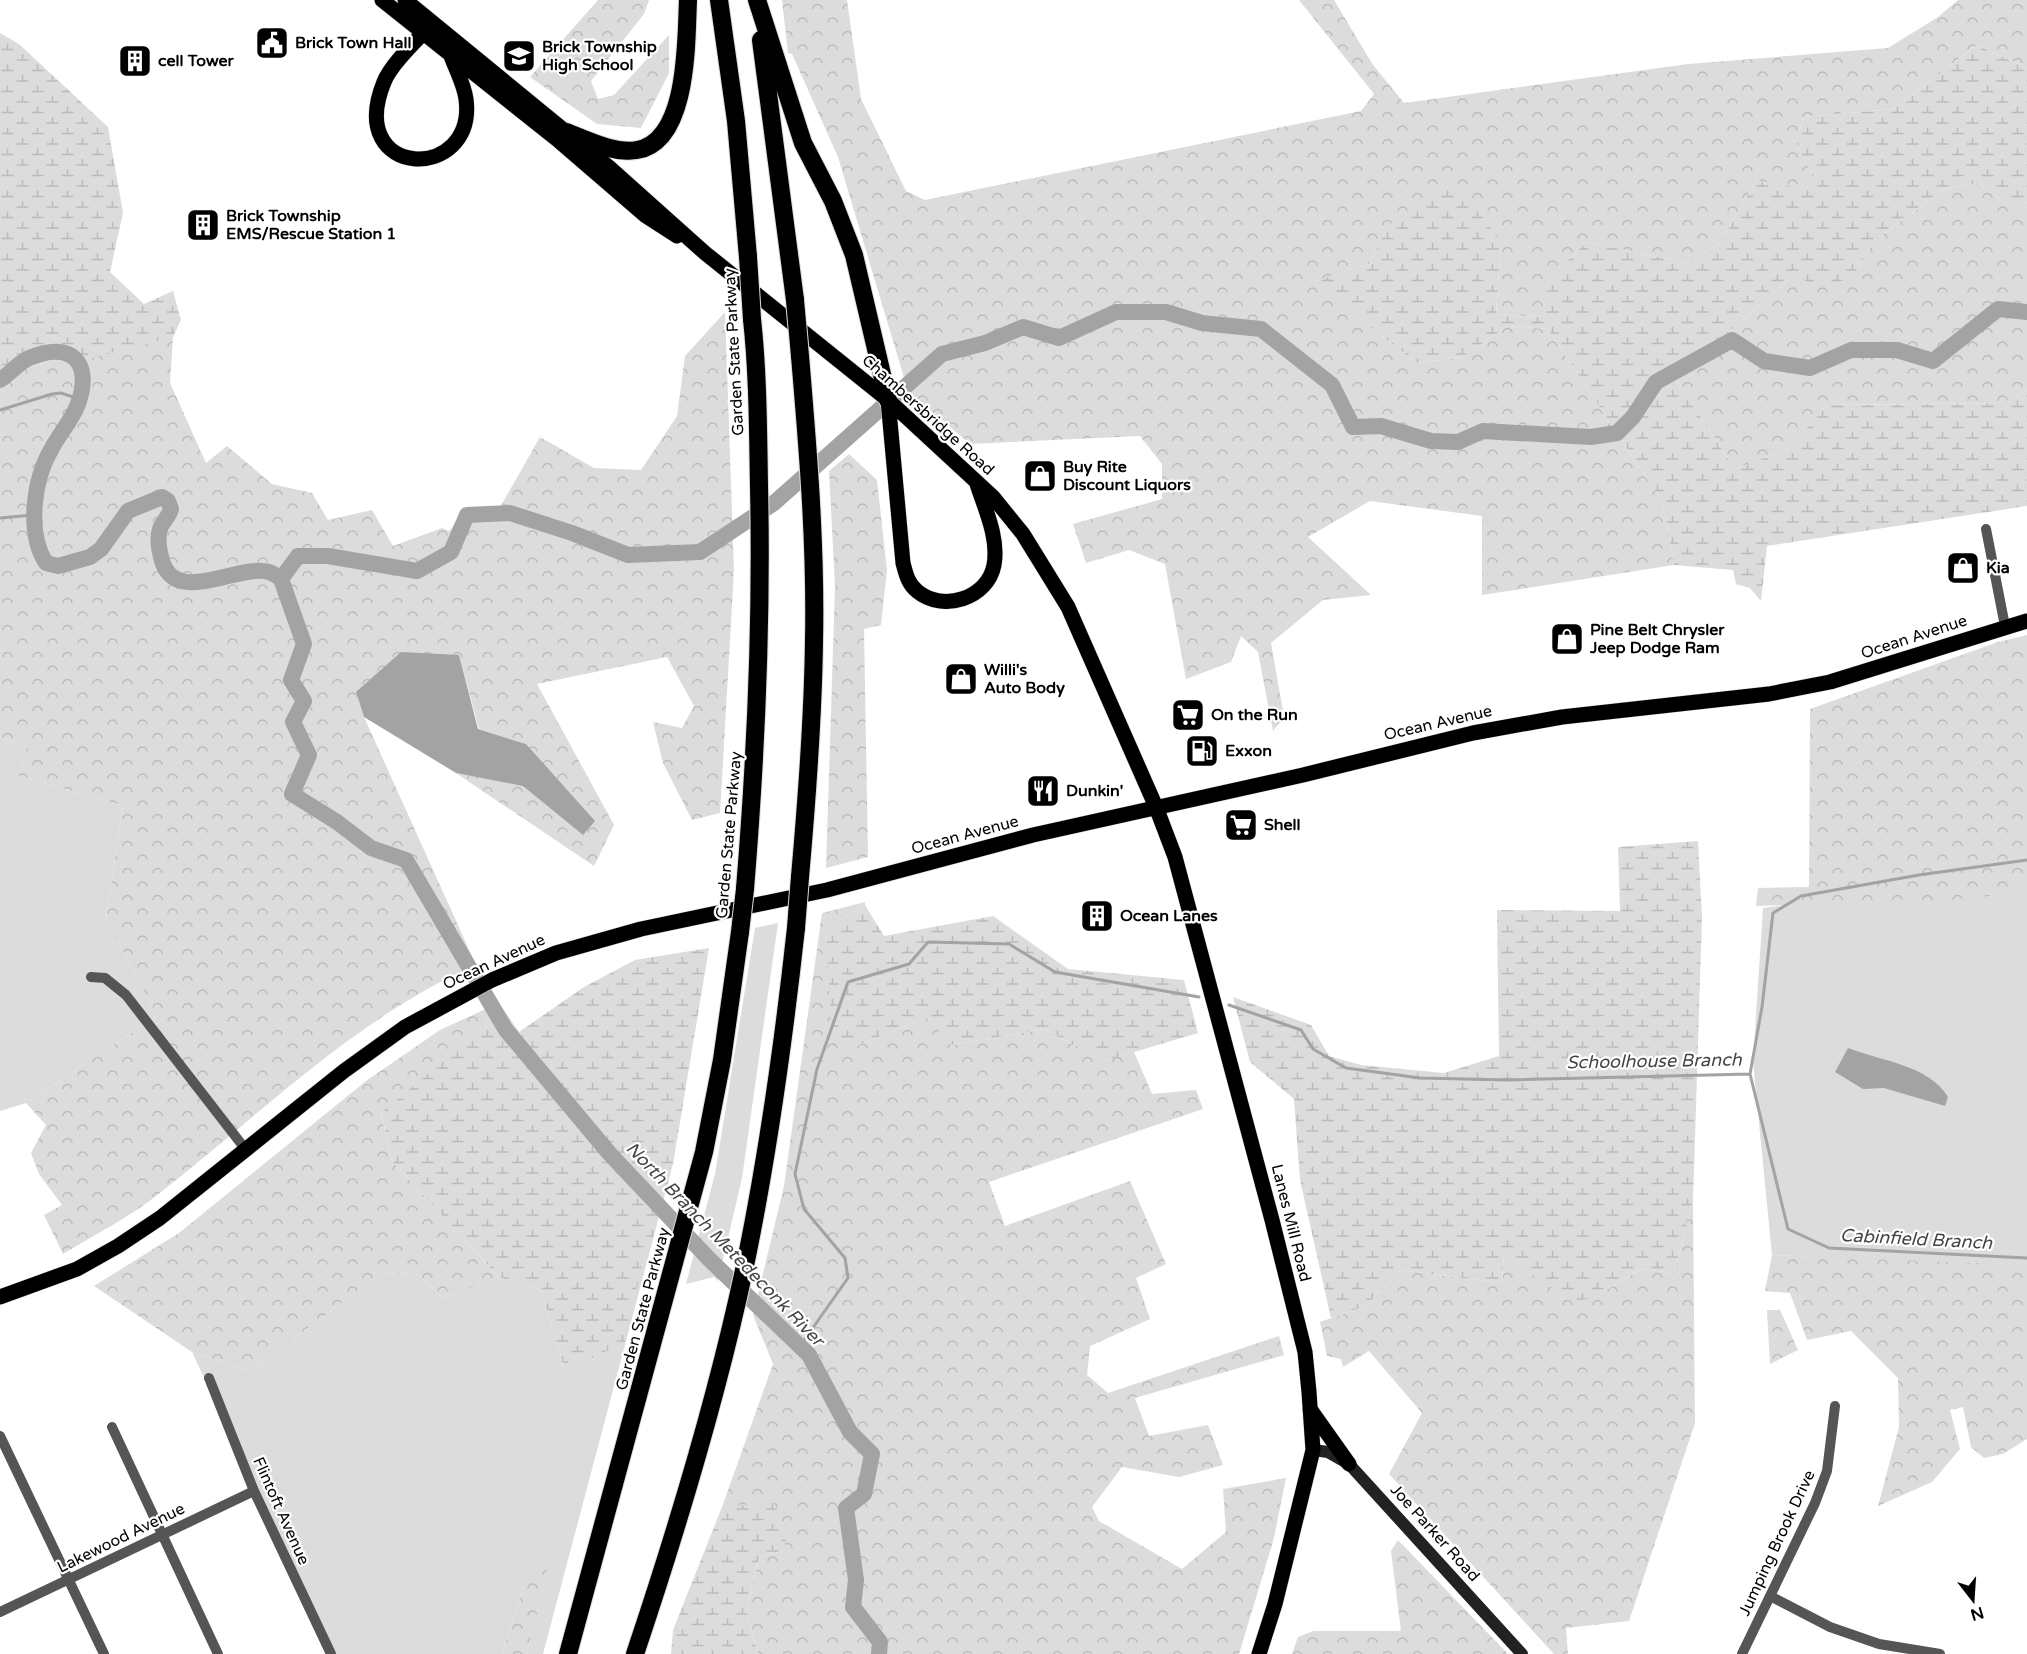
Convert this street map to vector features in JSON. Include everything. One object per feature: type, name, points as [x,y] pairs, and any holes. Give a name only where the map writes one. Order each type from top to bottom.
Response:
[{"type":"highway","points":[[566,132],[612,148],[636,151],[654,144],[667,128],[678,99],[685,70],[688,0]]},
{"type":"highway","name":"Garden State Parkway","points":[[568,1654],[692,1201],[722,1060],[745,890],[757,712],[761,552],[756,356],[736,121],[719,0]]},
{"type":"highway","points":[[635,1654],[673,1540],[730,1333],[747,1256],[769,1137],[796,928],[812,727],[814,640],[811,506],[807,448],[795,300],[757,0]]},
{"type":"highway","points":[[757,0],[803,143],[833,201],[854,255],[885,394]]},
{"type":"main road","name":"Chambersbridge Road","points":[[382,0],[413,7],[451,56],[559,141],[646,216],[705,253],[885,394],[993,497],[1023,534],[1067,605],[1156,807]]},
{"type":"main road","name":"Chambersbridge Road","points":[[429,27],[566,132],[665,214],[705,253]]},
{"type":"main road","points":[[429,27],[386,79],[378,100],[376,121],[382,142],[396,155],[411,160],[426,159],[442,153],[456,143],[464,123],[466,99],[451,56]]},
{"type":"main road","points":[[885,394],[891,429],[903,563],[909,582],[918,592],[932,599],[958,601],[968,597],[988,581],[995,551],[977,484]]},
{"type":"main road","name":"Ocean Avenue","points":[[0,1297],[77,1269],[118,1246],[160,1218],[405,1027],[461,995],[556,952],[642,929],[827,890],[1033,835],[1294,777],[1503,726],[1562,717],[1769,694],[1830,682],[2027,621]]},
{"type":"main road","name":"Lanes Mill Road","points":[[1156,807],[1175,857],[1196,932],[1305,1352],[1312,1450],[1275,1604],[1260,1654]]},
{"type":"main road","points":[[1310,1409],[1349,1464]]},
{"type":"street","points":[[1986,529],[2005,626]]},
{"type":"street","points":[[91,977],[105,978],[126,995],[246,1150]]},
{"type":"street","name":"Flintoft Avenue","points":[[209,1378],[254,1491],[331,1654]]},
{"type":"street","name":"Jumping Brook Drive","points":[[1742,1654],[1815,1503],[1827,1471],[1835,1406]]},
{"type":"street","points":[[112,1426],[218,1654]]},
{"type":"street","points":[[0,1436],[104,1654]]},
{"type":"street","name":"Joe Parker Road","points":[[1312,1450],[1328,1452],[1349,1464],[1522,1654]]},
{"type":"street","name":"Lakewood Avenue","points":[[0,1612],[254,1491]]},
{"type":"street","points":[[1770,1596],[1830,1627],[1879,1644],[1940,1654]]},
{"type":"green space","points":[[598,0],[649,0],[644,14],[591,81],[598,99],[614,95],[669,35],[669,73],[641,128],[597,124],[530,77]]},
{"type":"green space","points":[[782,0],[847,0],[861,99],[906,191],[925,200],[1361,111],[1374,94],[1299,0],[1334,0],[1373,65],[1404,103],[1688,64],[1888,48],[1938,17],[1958,0],[2027,0],[2027,68],[1977,45],[1893,109],[1804,117],[1795,141],[1821,192],[1756,181],[1720,243],[1687,263],[1586,242],[1551,277],[1543,317],[1496,314],[1501,243],[1388,226],[1369,264],[1313,282],[1417,363],[1462,357],[1508,326],[1548,329],[1663,503],[1674,565],[1482,595],[1482,516],[1370,501],[1308,537],[1371,595],[1323,600],[1271,643],[1284,717],[1273,731],[1258,652],[1241,636],[1231,662],[1186,679],[1165,564],[1129,550],[1086,563],[1073,524],[1162,499],[1162,464],[1140,436],[970,444],[900,385],[905,381],[838,157],[792,54],[788,53]]},
{"type":"green space","points":[[0,33],[19,44],[108,127],[123,213],[110,272],[144,304],[173,291],[181,320],[173,337],[88,359],[43,363],[0,372]]},
{"type":"green space","points":[[1977,45],[2027,68],[2027,202],[2016,211],[1978,183],[1944,189],[1875,240],[1852,278],[1818,287],[1794,275],[1676,379],[1735,469],[1789,448],[1827,405],[2008,403],[2027,390],[2027,506],[1767,546],[1761,601],[1750,588],[1736,584],[1733,570],[1674,565],[1663,503],[1548,329],[1508,326],[1462,357],[1417,363],[1312,282],[1369,264],[1388,226],[1449,179],[1474,204],[1501,243],[1496,314],[1542,317],[1551,277],[1586,242],[1687,263],[1720,243],[1756,181],[1820,191],[1795,141],[1804,117],[1893,109]]},
{"type":"green space","points":[[1978,183],[2016,211],[2027,202],[2027,390],[2008,403],[1827,405],[1789,448],[1735,469],[1676,379],[1794,275],[1852,278],[1875,240],[1944,189]]},
{"type":"green space","points":[[725,312],[734,570],[720,813],[692,820],[663,763],[653,722],[682,728],[694,706],[667,657],[537,684],[614,825],[594,866],[456,773],[523,785],[583,835],[526,744],[479,729],[459,655],[356,692],[364,717],[476,965],[432,987],[349,1040],[156,1196],[63,1254],[44,1215],[62,1205],[39,1174],[31,1153],[46,1125],[26,1103],[157,1016],[106,918],[123,806],[18,776],[27,746],[0,737],[0,372],[173,337],[170,383],[206,463],[227,446],[272,484],[312,493],[328,520],[372,510],[393,546],[442,528],[449,531],[455,524],[499,509],[540,437],[594,468],[641,470],[677,416],[685,356]]},
{"type":"green space","points":[[849,454],[877,480],[887,570],[881,625],[864,629],[868,857],[826,868],[835,586],[829,471]]},
{"type":"green space","points":[[2027,635],[2027,888],[1973,899],[1756,906],[1758,888],[1809,887],[1810,709],[1998,642]]},
{"type":"green space","points":[[0,737],[27,746],[18,776],[123,806],[106,918],[157,1016],[26,1103],[0,1111]]},
{"type":"green space","points":[[1698,841],[1702,917],[1693,1201],[1674,1273],[1641,1269],[1593,1298],[1572,1301],[1504,1256],[1502,1283],[1400,1270],[1366,1306],[1331,1318],[1300,1180],[1294,1099],[1250,1062],[1233,997],[1311,1025],[1329,1056],[1361,1065],[1444,1073],[1499,1056],[1497,910],[1620,911],[1618,847]]},
{"type":"green space","points":[[2027,874],[2027,1267],[1772,1255],[1753,1062],[1763,908]]},
{"type":"green space","points":[[865,902],[865,905],[826,929],[849,1049],[928,1017],[951,1045],[1044,1029],[1104,1061],[1134,1052],[1152,1094],[1196,1090],[1203,1109],[989,1182],[1005,1226],[1130,1181],[1166,1264],[1136,1278],[1150,1319],[1090,1346],[1087,1375],[1108,1393],[1279,1336],[1284,1355],[1135,1398],[1149,1436],[1208,1425],[1223,1465],[1179,1477],[1122,1467],[1092,1507],[1099,1521],[1182,1569],[1226,1532],[1223,1489],[1286,1478],[1274,1538],[1239,1654],[758,1654],[746,1610],[759,1558],[785,1550],[722,1507],[773,1364],[753,1315],[784,1186],[822,913]]},
{"type":"green space","points":[[865,905],[884,936],[993,916],[1068,969],[1184,980],[1198,1033],[1104,1061],[1044,1029],[951,1045],[928,1017],[849,1049],[832,1037],[826,929]]},
{"type":"green space","points":[[778,923],[742,1178],[718,1281],[714,1277],[686,1284],[715,1174],[755,928]]},
{"type":"green space","points":[[709,948],[673,1164],[652,1243],[644,1257],[625,1342],[565,1371],[541,1290],[499,1277],[392,1161],[381,1113],[485,1026],[490,1007],[499,1003],[519,1032],[584,987],[635,960]]},
{"type":"green space","points":[[490,1007],[485,1026],[381,1114],[392,1161],[499,1277],[443,1298],[416,1273],[381,1274],[250,1371],[192,1352],[94,1286],[179,1233],[366,1081],[440,1030]]},
{"type":"green space","points":[[1693,1201],[1695,1423],[1629,1621],[1566,1628],[1568,1654],[1554,1654],[1389,1474],[1422,1413],[1369,1351],[1343,1367],[1341,1359],[1327,1356],[1320,1322],[1366,1306],[1400,1270],[1502,1283],[1504,1255],[1593,1298],[1641,1269],[1674,1273]]},
{"type":"green space","points":[[652,1243],[543,1654],[527,1654],[549,1561],[527,1576],[502,1654],[333,1654],[192,1352],[250,1371],[381,1274],[416,1273],[443,1298],[499,1277],[541,1290],[565,1371]]},
{"type":"green space","points":[[1772,1255],[2027,1265],[2027,1439],[2003,1454],[1984,1458],[1971,1447],[1963,1407],[1950,1410],[1960,1449],[1932,1482],[1878,1506],[1899,1427],[1898,1378],[1851,1331],[1807,1340],[1790,1293],[1765,1291]]},
{"type":"green space","points":[[1767,1310],[1780,1310],[1798,1350],[1770,1364]]},
{"type":"green space","points":[[774,1502],[786,1534],[785,1550],[759,1558],[746,1610],[758,1654],[671,1654],[673,1630],[722,1507]]},
{"type":"green space","points":[[1398,1540],[1508,1654],[1292,1654],[1298,1637],[1313,1631],[1401,1631],[1391,1551]]},
{"type":"green space","points":[[550,1559],[527,1654],[502,1654],[527,1576]]},
{"type":"shaded area","points":[[401,652],[459,655],[478,729],[526,744],[595,821],[583,835],[523,786],[456,773],[364,717],[356,692]]},
{"type":"shaded area","points":[[1848,1048],[1903,1065],[1929,1078],[1940,1086],[1948,1097],[1945,1106],[1884,1088],[1863,1089],[1835,1072]]},
{"type":"waterway","points":[[281,579],[298,556],[328,556],[417,571],[451,552],[467,515],[510,513],[572,533],[628,555],[700,552],[774,503],[942,354],[985,343],[1023,327],[1059,338],[1116,312],[1166,312],[1202,323],[1261,329],[1332,385],[1353,427],[1381,426],[1431,441],[1458,442],[1483,431],[1591,437],[1617,433],[1633,417],[1656,382],[1732,340],[1764,361],[1810,368],[1851,350],[1897,350],[1933,361],[1998,309],[2027,312]]},
{"type":"waterway","points":[[0,380],[25,360],[44,353],[56,352],[75,358],[83,377],[78,404],[46,460],[37,489],[34,521],[36,536],[46,563],[58,566],[90,557],[101,549],[128,511],[162,497],[168,501],[171,509],[160,529],[158,540],[161,557],[168,572],[179,580],[208,581],[256,571],[269,572],[281,579]]},
{"type":"waterway","points":[[0,410],[52,394],[61,393],[79,399]]},
{"type":"waterway","points":[[0,518],[33,515]]},
{"type":"waterway","name":"North Branch Metedeconk River","points":[[281,579],[304,644],[291,680],[304,701],[293,722],[309,755],[292,794],[337,822],[371,848],[406,860],[506,1030],[609,1153],[709,1259],[809,1355],[850,1432],[872,1454],[864,1494],[846,1508],[856,1580],[853,1607],[880,1642],[879,1654]]},
{"type":"waterway","name":"Schoolhouse Branch","points":[[1229,1005],[1301,1030],[1313,1049],[1346,1068],[1420,1078],[1507,1080],[1750,1074],[1762,1007],[1773,913],[1801,896],[1919,875],[2027,860]]},
{"type":"waterway","name":"Schoolhouse Branch","points":[[800,1346],[848,1278],[845,1258],[804,1209],[795,1174],[817,1069],[848,982],[909,964],[928,942],[1009,944],[1055,972],[1199,997]]},
{"type":"waterway","name":"Cabinfield Branch","points":[[1750,1074],[1788,1229],[1829,1248],[2027,1258]]},
{"type":"place","name":"Brick Town Hall","points":[[272,43]]},
{"type":"place","name":"Brick Township High School","points":[[519,56]]},
{"type":"place","name":"cell Tower","points":[[135,61]]},
{"type":"place","name":"Brick Township EMS/Rescue Station 1","points":[[203,225]]},
{"type":"place","name":"Buy Rite Discount Liquors","points":[[1040,476]]},
{"type":"place","name":"Kia","points":[[1963,568]]},
{"type":"place","name":"Pine Belt Chrysler Jeep Dodge Ram","points":[[1567,639]]},
{"type":"place","name":"Willi's Auto Body","points":[[961,679]]},
{"type":"place","name":"On the Run","points":[[1188,715]]},
{"type":"place","name":"Exxon","points":[[1202,751]]},
{"type":"place","name":"Dunkin'","points":[[1043,791]]},
{"type":"place","name":"Shell","points":[[1241,825]]},
{"type":"place","name":"Ocean Lanes","points":[[1097,916]]}]
